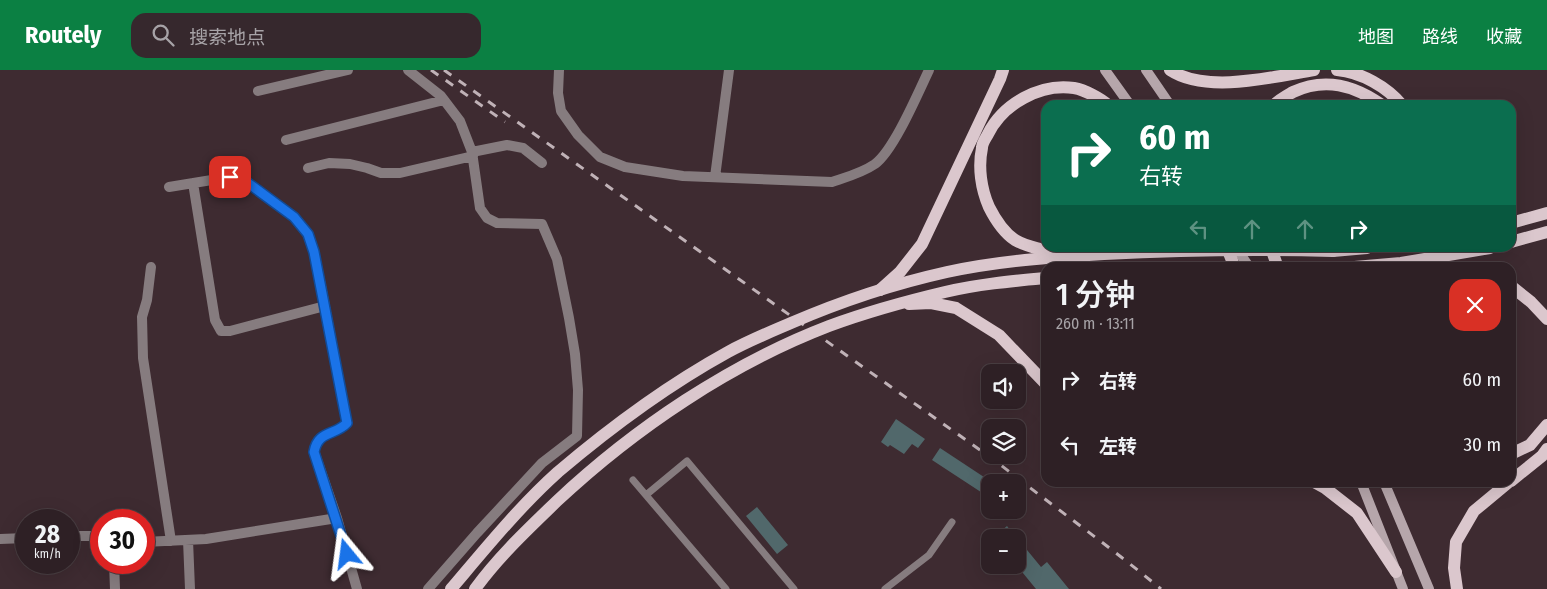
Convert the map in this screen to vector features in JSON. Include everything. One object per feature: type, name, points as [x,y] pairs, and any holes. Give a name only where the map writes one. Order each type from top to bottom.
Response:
[{"type":"main road","points":[[880,290],[900,272],[922,244],[1003,70]]},
{"type":"main road","points":[[1105,70],[1126,100]]},
{"type":"main road","points":[[1146,70],[1167,100]]},
{"type":"main road","points":[[1170,70],[1194,80],[1220,84],[1314,70]]},
{"type":"main road","points":[[1337,70],[1350,71],[1374,83],[1398,100]]},
{"type":"main road","points":[[1279,100],[1306,86],[1327,83],[1349,87],[1373,100]]},
{"type":"main road","points":[[1041,248],[1015,240],[997,222],[984,196],[980,172],[982,146],[992,126],[1007,109],[1021,99],[1038,92],[1056,88],[1075,88],[1099,100]]},
{"type":"main road","points":[[1516,214],[1547,213]]},
{"type":"main road","points":[[1516,222],[1547,213]]},
{"type":"main road","points":[[1516,241],[1547,232]]},
{"type":"main road","points":[[1065,252],[1084,255]]},
{"type":"main road","points":[[451,589],[506,524],[557,473],[636,410],[729,351],[861,295],[946,272],[985,265],[1134,252]]},
{"type":"main road","points":[[1404,262],[1467,252]]},
{"type":"main road","points":[[475,589],[517,539],[576,483],[633,436],[702,390],[774,350],[830,326],[946,292],[985,284],[1041,278]]},
{"type":"main road","points":[[1516,290],[1547,319]]},
{"type":"main road","points":[[899,305],[932,303],[956,308],[999,335],[1041,379]]},
{"type":"main road","points":[[1516,452],[1530,445],[1547,425]]},
{"type":"main road","points":[[1516,477],[1542,456],[1547,449]]},
{"type":"main road","points":[[1323,487],[1357,514],[1396,572]]},
{"type":"main road","points":[[1363,487],[1403,589]]},
{"type":"main road","points":[[1386,487],[1429,589]]},
{"type":"main road","points":[[1458,589],[1454,568],[1456,542],[1474,510],[1504,487]]},
{"type":"street","points":[[258,91],[348,70]]},
{"type":"street","points":[[408,70],[424,81],[444,100],[460,121],[472,154],[480,208],[487,218],[497,223],[542,224],[557,259],[575,354],[578,390],[577,436],[542,463],[465,545],[428,589]]},
{"type":"street","points":[[559,70],[558,93],[562,111],[578,135],[600,157],[625,167],[683,176],[832,182],[853,176],[876,163],[890,148],[929,70]]},
{"type":"street","points":[[715,177],[729,70]]},
{"type":"street","points":[[286,140],[444,100]]},
{"type":"street","points":[[308,168],[329,163],[350,164],[381,173],[400,173],[507,145],[523,148],[542,162]]},
{"type":"street","points":[[169,187],[230,177],[248,183],[294,217],[308,234],[314,252],[347,423],[342,428],[323,435],[316,443],[314,452],[337,518],[358,589]]},
{"type":"street","points":[[193,183],[216,320],[221,331],[230,331],[325,306]]},
{"type":"street","points":[[151,267],[142,318],[143,358],[171,541]]},
{"type":"street","points":[[155,542],[206,539],[337,518]]},
{"type":"street","points":[[0,539],[15,538]]},
{"type":"street","points":[[188,540],[190,589]]},
{"type":"street","points":[[115,574],[116,589]]},
{"type":"lane","points":[[646,495],[687,461],[794,589]]},
{"type":"lane","points":[[633,480],[726,589]]},
{"type":"lane","points":[[885,589],[929,555],[952,522]]},
{"type":"building","points":[[896,419],[925,439],[918,448],[912,444],[904,454],[890,445],[888,447],[881,442]]},
{"type":"building","points":[[940,448],[981,475],[981,492],[932,460]]},
{"type":"building","points":[[757,507],[788,545],[777,554],[746,516]]},
{"type":"building","points":[[1026,549],[1041,567],[1047,562],[1069,589],[1036,589],[1024,574],[1026,574]]},
{"type":"railway","points":[[431,70],[505,122]]},
{"type":"railway","points":[[444,70],[997,462],[1161,589]]},
{"type":"route","points":[[230,177],[248,183],[294,217],[308,234],[314,252],[347,423],[342,428],[323,435],[316,443],[314,452],[337,518],[347,554]]}]
